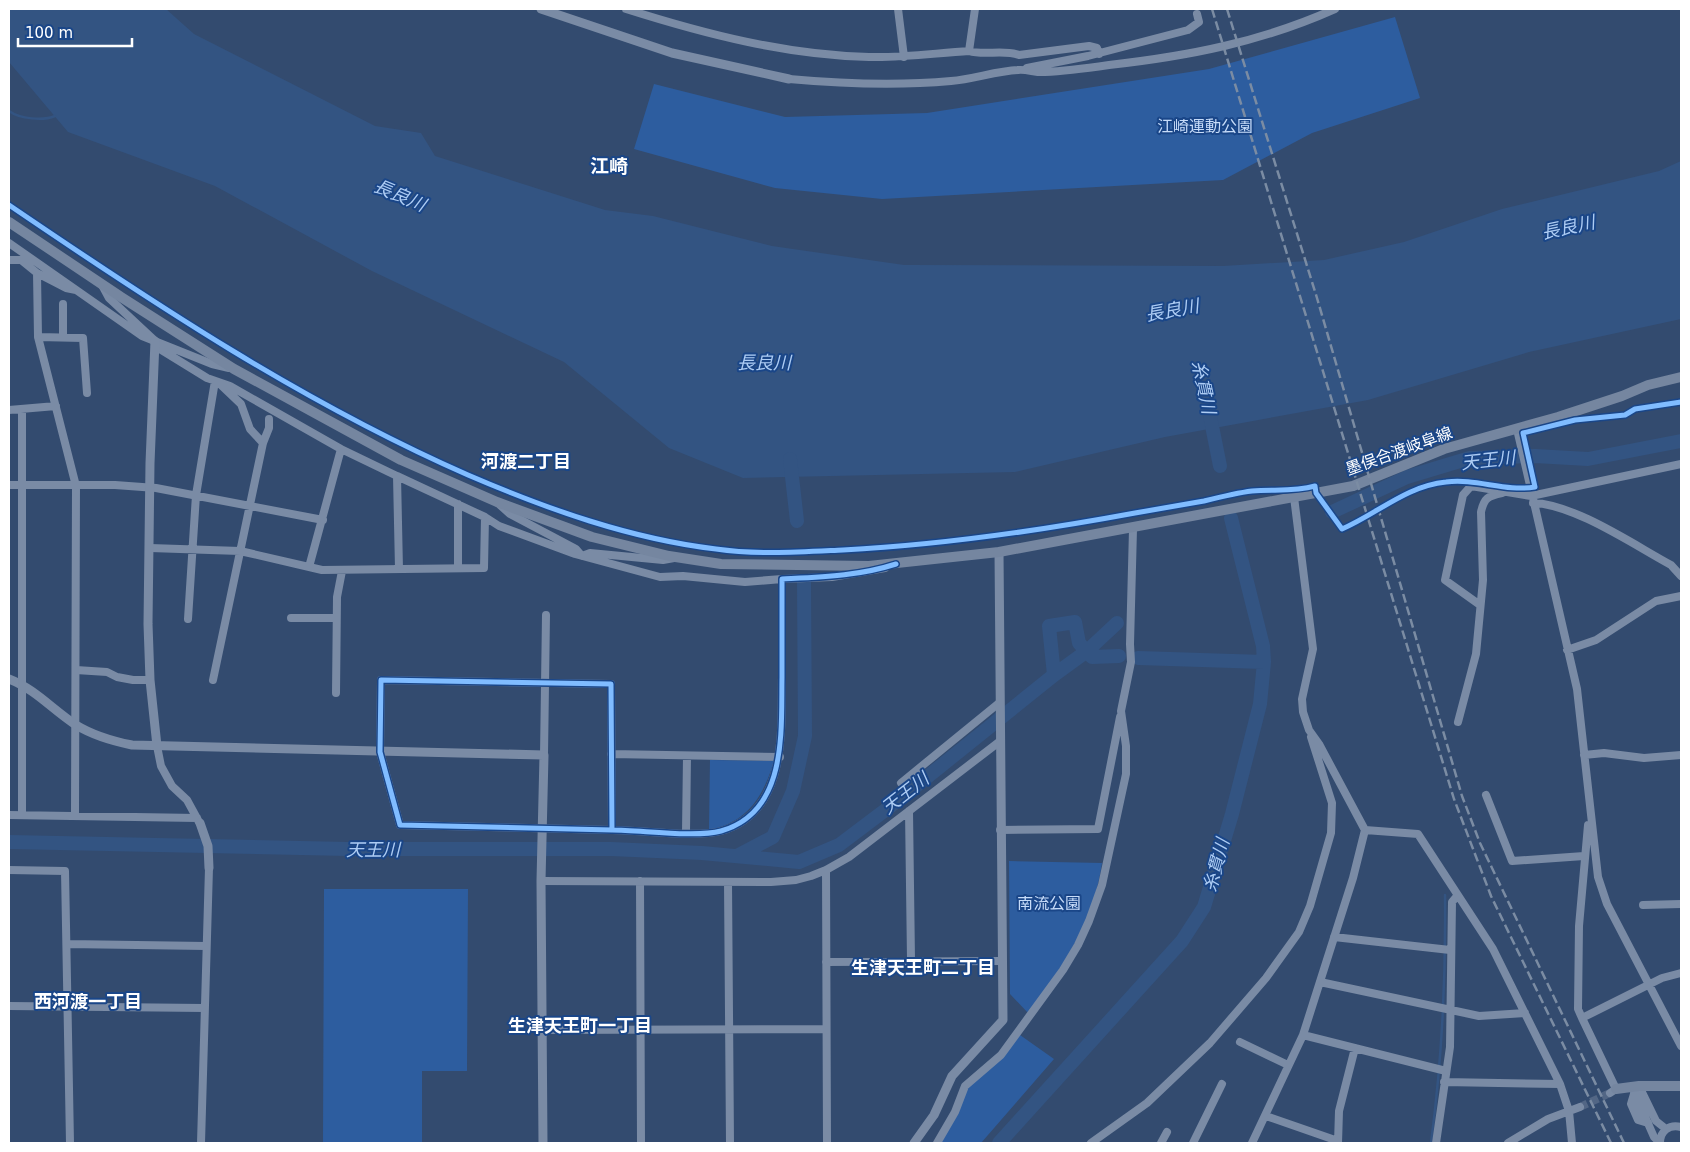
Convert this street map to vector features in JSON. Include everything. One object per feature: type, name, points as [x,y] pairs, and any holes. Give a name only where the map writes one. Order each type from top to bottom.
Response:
[{"type":"main road","name":"墨俣合渡岐阜線","points":[[9,222],[101,284],[234,368],[354,436],[401,460],[497,502],[592,537],[680,558],[721,564],[869,566],[896,564],[999,552],[1133,529],[1353,486],[1444,449],[1517,431],[1622,396],[1648,385],[1681,377]]},
{"type":"main road","points":[[1613,1091],[1681,1086]]},
{"type":"street","points":[[541,9],[672,53],[789,79],[868,85],[954,81],[1098,54],[1188,30],[1199,22],[1197,14]]},
{"type":"street","points":[[626,9],[720,36],[820,54],[904,56],[969,51],[975,53],[1009,51],[1019,55],[1089,46],[1097,48],[1098,54]]},
{"type":"street","points":[[898,9],[904,56]]},
{"type":"street","points":[[969,51],[975,9]]},
{"type":"street","points":[[1019,70],[1043,72],[1206,52],[1297,26],[1335,9]]},
{"type":"street","points":[[9,243],[79,291],[117,320],[217,381],[230,386],[341,448],[485,516],[499,526],[582,556],[660,577],[683,576],[745,582],[832,577],[874,571],[896,564]]},
{"type":"street","points":[[9,260],[21,260],[37,273],[66,288],[79,291]]},
{"type":"street","points":[[37,273],[38,337],[76,486],[74,816]]},
{"type":"street","points":[[101,284],[109,298],[155,343],[212,364],[234,368]]},
{"type":"street","points":[[62,337],[63,304]]},
{"type":"street","points":[[38,337],[83,338],[87,393]]},
{"type":"street","points":[[155,343],[150,488],[150,680],[157,746],[165,773],[172,786],[187,800],[199,821],[208,846],[209,868],[201,1143]]},
{"type":"street","points":[[217,381],[242,404],[250,429],[263,443]]},
{"type":"street","points":[[188,619],[196,495],[217,381]]},
{"type":"street","points":[[9,410],[22,411],[56,406]]},
{"type":"street","points":[[22,411],[22,815]]},
{"type":"street","points":[[213,680],[263,443],[269,428],[269,419]]},
{"type":"street","points":[[1517,431],[1577,689],[1598,877],[1606,904],[1681,1046]]},
{"type":"street","points":[[310,567],[341,448]]},
{"type":"street","points":[[1532,500],[1681,464]]},
{"type":"street","points":[[397,476],[399,569]]},
{"type":"street","points":[[9,485],[150,488],[323,520]]},
{"type":"street","points":[[1480,605],[1445,580],[1463,495],[1471,486],[1509,492],[1559,507],[1671,565],[1681,576]]},
{"type":"street","points":[[1458,722],[1476,654],[1483,580],[1481,512],[1484,501],[1489,496],[1509,492]]},
{"type":"street","points":[[1091,1143],[1147,1103],[1210,1043],[1266,978],[1299,932],[1310,906],[1332,833],[1332,803],[1303,712],[1302,699],[1313,649],[1294,497]]},
{"type":"street","points":[[497,502],[510,514],[576,549],[582,556]]},
{"type":"street","points":[[458,504],[458,568]]},
{"type":"street","points":[[150,548],[240,551],[322,570],[484,568],[485,516]]},
{"type":"street","points":[[1000,830],[1098,829],[1131,662],[1133,529]]},
{"type":"street","points":[[914,1143],[934,1115],[952,1076],[1002,1020],[999,552]]},
{"type":"street","points":[[582,556],[590,553],[663,560],[680,558]]},
{"type":"street","points":[[336,693],[337,597],[342,571]]},
{"type":"street","points":[[612,830],[610,684],[381,680],[380,752],[400,825],[713,833],[724,830],[747,817],[763,800],[774,777],[780,757],[782,579]]},
{"type":"street","points":[[1567,650],[1596,640],[1656,601],[1681,596]]},
{"type":"street","points":[[543,1143],[541,878],[546,615]]},
{"type":"street","points":[[291,618],[336,618]]},
{"type":"street","points":[[76,670],[107,672],[132,680],[150,680]]},
{"type":"street","points":[[9,679],[22,684],[75,724],[111,740],[132,745],[544,755]]},
{"type":"street","points":[[901,784],[999,707]]},
{"type":"street","points":[[937,1143],[956,1112],[965,1086],[1002,1055],[1063,970],[1078,945],[1089,921],[1102,886],[1126,774],[1126,746],[1121,711]]},
{"type":"street","points":[[1252,1143],[1302,1035],[1320,982],[1365,830],[1319,744],[1309,730]]},
{"type":"street","points":[[541,878],[728,882],[796,880],[826,870],[871,841],[999,740]]},
{"type":"street","points":[[1584,755],[1604,753],[1644,758],[1681,755]]},
{"type":"street","points":[[612,754],[780,757]]},
{"type":"street","points":[[686,832],[687,756]]},
{"type":"street","points":[[1486,795],[1512,861],[1584,856]]},
{"type":"street","points":[[909,811],[911,960]]},
{"type":"street","points":[[1590,813],[1584,856],[1579,926],[1578,1009],[1613,1091]]},
{"type":"street","points":[[9,815],[199,821]]},
{"type":"street","points":[[1365,830],[1418,834],[1493,949],[1525,1013],[1560,1084],[1569,1111],[1572,1143]]},
{"type":"street","points":[[9,870],[65,871],[70,1143]]},
{"type":"street","points":[[826,870],[827,1143]]},
{"type":"street","points":[[640,881],[641,1143]]},
{"type":"street","points":[[728,882],[730,1143]]},
{"type":"street","points":[[1436,1143],[1450,1047],[1449,1010],[1452,902],[1457,896]]},
{"type":"street","points":[[1643,905],[1681,904]]},
{"type":"street","points":[[1334,936],[1450,950]]},
{"type":"street","points":[[67,944],[206,946]]},
{"type":"street","points":[[826,962],[911,960],[1002,961]]},
{"type":"street","points":[[1582,1018],[1649,984],[1681,973]]},
{"type":"street","points":[[1320,982],[1479,1016],[1525,1013]]},
{"type":"street","points":[[9,1006],[204,1008]]},
{"type":"street","points":[[542,1030],[826,1029]]},
{"type":"street","points":[[1302,1035],[1446,1071]]},
{"type":"street","points":[[1240,1042],[1288,1065]]},
{"type":"street","points":[[1266,1116],[1338,1142],[1338,1111],[1355,1048]]},
{"type":"street","points":[[1444,1082],[1560,1084]]},
{"type":"street","points":[[1193,1143],[1222,1084]]},
{"type":"street","points":[[1635,1089],[1648,1123],[1660,1143]]},
{"type":"street","points":[[1635,1089],[1656,1121],[1666,1129]]},
{"type":"street","points":[[1508,1143],[1548,1119],[1580,1107]]},
{"type":"street","points":[[1660,1143],[1662,1133],[1666,1129],[1675,1126],[1681,1127]]},
{"type":"street","points":[[1161,1143],[1167,1132]]},
{"type":"green space","name":"江崎運動公園","points":[[1395,17],[1420,98],[1312,133],[1223,180],[882,199],[775,188],[634,149],[654,84],[785,117],[927,113],[1209,69]]},
{"type":"green space","points":[[710,760],[774,761],[765,786],[752,806],[734,821],[709,830]]},
{"type":"green space","name":"南流公園","points":[[1009,861],[1102,863],[1092,905],[1075,943],[1029,1014],[1010,994]]},
{"type":"green space","points":[[324,889],[468,889],[467,1071],[422,1071],[422,1143],[323,1143]]},
{"type":"green space","points":[[1020,1035],[1054,1059],[981,1143],[940,1143],[958,1114],[965,1091]]},
{"type":"water","name":"長良川","points":[[9,9],[166,9],[194,34],[375,126],[421,133],[435,156],[605,210],[653,216],[772,246],[904,265],[1223,266],[1324,260],[1404,242],[1502,209],[1659,171],[1681,161],[1681,319],[1529,352],[1368,400],[1165,437],[1015,472],[743,478],[669,448],[564,362],[372,271],[215,186],[68,132],[9,62]]},
{"type":"waterway","points":[[9,111],[19,116],[32,118],[50,118],[55,116]]},
{"type":"waterway","name":"糸貫川","points":[[1209,411],[1220,466]]},
{"type":"waterway","name":"天王川","points":[[1332,512],[1407,477],[1470,458],[1535,456],[1588,459],[1681,441]]},
{"type":"waterway","name":"天王川","points":[[790,459],[797,521]]},
{"type":"waterway","name":"糸貫川","points":[[999,1143],[1182,941],[1204,907],[1232,814],[1260,704],[1264,662],[1263,646],[1231,518]]},
{"type":"waterway","name":"天王川","points":[[737,856],[773,837],[793,791],[805,736],[804,582]]},
{"type":"waterway","name":"天王川","points":[[1054,675],[1049,626],[1075,622],[1079,643],[1092,657],[1119,656]]},
{"type":"waterway","name":"天王川","points":[[9,842],[348,849],[611,849],[702,853],[799,862],[839,845],[1087,651],[1117,623]]},
{"type":"waterway","points":[[1138,658],[1264,662]]},
{"type":"waterway","points":[[1431,1143],[1442,1019],[1445,895]]},
{"type":"tunnel","points":[[1580,1107],[1610,1093]]},
{"type":"railway","points":[[1212,9],[1454,799],[1491,896],[1611,1143]]},
{"type":"railway","points":[[1227,9],[1317,298],[1462,796],[1480,843],[1624,1143]]},
{"type":"cycle path","points":[[9,205],[120,279],[232,350],[289,384],[407,447],[498,488],[559,511],[652,538],[716,549],[748,552],[795,552],[880,548],[953,541],[1062,526],[1246,492],[1292,490],[1315,486],[1316,493],[1342,529],[1405,495],[1431,485],[1457,481],[1513,488],[1535,487],[1523,433],[1575,420],[1625,415],[1635,409],[1681,402]]},
{"type":"cycle path","points":[[612,830],[611,684],[381,680],[380,752],[400,825],[624,830],[683,834],[721,831],[743,821],[759,807],[769,788],[776,767],[781,721],[782,579],[825,577],[868,571],[896,564]]},
{"type":"district","name":"江崎","points":[[609,166]]},
{"type":"district","name":"河渡二丁目","points":[[526,461]]},
{"type":"district","name":"生津天王町二丁目","points":[[923,967]]},
{"type":"district","name":"西河渡一丁目","points":[[88,1001]]},
{"type":"district","name":"生津天王町一丁目","points":[[580,1025]]}]
